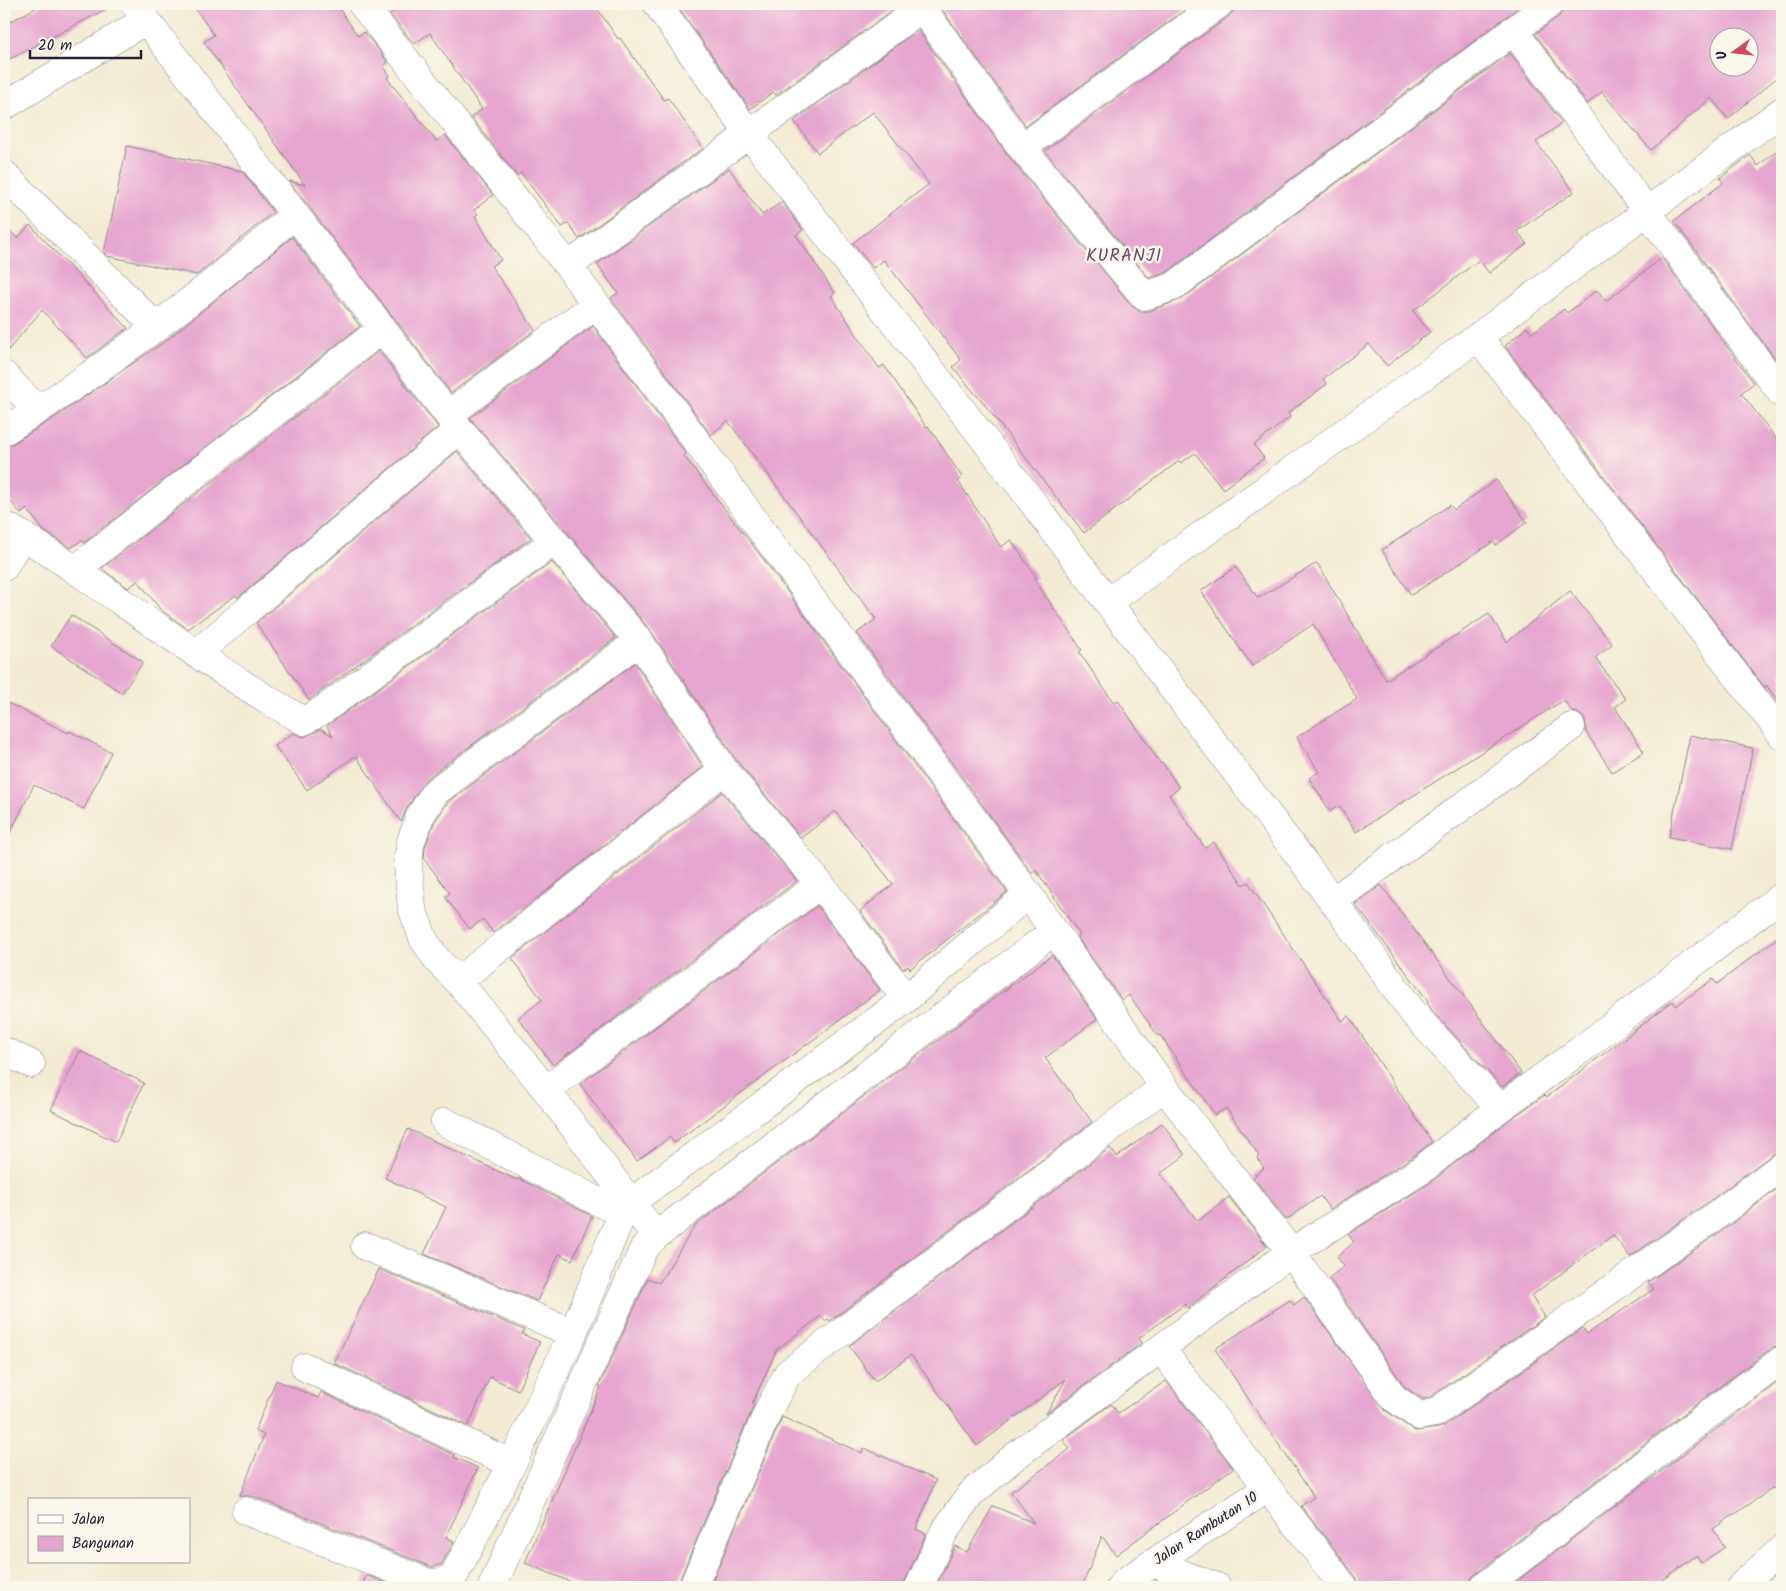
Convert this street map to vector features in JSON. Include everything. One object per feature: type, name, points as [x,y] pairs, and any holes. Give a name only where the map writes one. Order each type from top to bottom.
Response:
[{"type":"street","points":[[362,4],[568,266],[1028,894],[1164,1087],[1291,1252],[1394,1398],[1420,1416],[1435,1413],[1717,1215],[1782,1166]]},
{"type":"street","points":[[657,4],[748,134],[1018,483],[1333,901],[1414,1014],[1500,1108]]},
{"type":"street","points":[[1022,148],[1219,4]]},
{"type":"street","points":[[568,266],[920,6],[1022,148],[1144,296],[1173,287],[1549,4]]},
{"type":"street","points":[[4,106],[140,12],[453,422],[639,641],[724,770],[820,884],[906,999]]},
{"type":"street","points":[[1513,30],[1781,389]]},
{"type":"street","points":[[1108,602],[1478,337],[1782,111]]},
{"type":"street","points":[[4,174],[157,328]]},
{"type":"street","points":[[4,431],[38,410],[157,328],[240,262],[295,214]]},
{"type":"street","points":[[196,654],[453,422],[596,304]]},
{"type":"street","points":[[75,570],[382,328]]},
{"type":"street","points":[[1478,337],[1782,735]]},
{"type":"street","points":[[4,374],[38,410]]},
{"type":"street","points":[[4,567],[13,530],[75,570],[196,654],[304,720],[323,710],[554,541]]},
{"type":"street","points":[[639,641],[435,792],[420,816],[410,844],[408,866],[412,908],[423,938],[437,960],[458,981],[546,1090],[626,1209],[656,1236]]},
{"type":"street","points":[[1333,901],[1571,727]]},
{"type":"street","points":[[458,981],[724,770]]},
{"type":"street","points":[[546,1090],[820,884]]},
{"type":"street","points":[[246,1510],[429,1583],[440,1583],[449,1580],[455,1574],[512,1464],[573,1333],[626,1209],[906,999],[1028,894]]},
{"type":"street","points":[[919,1587],[944,1532],[970,1494],[1014,1457],[1291,1252],[1420,1171],[1500,1108],[1579,1051],[1782,896]]},
{"type":"street","points":[[492,1587],[644,1248],[656,1236],[1054,931]]},
{"type":"street","points":[[4,1051],[31,1064]]},
{"type":"street","points":[[693,1587],[769,1409],[788,1373],[1164,1087]]},
{"type":"street","points":[[444,1122],[626,1209]]},
{"type":"street","points":[[365,1246],[573,1333]]},
{"type":"street","points":[[1161,1349],[1344,1587]]},
{"type":"street","points":[[1484,1587],[1782,1360]]},
{"type":"street","points":[[305,1367],[512,1464]]},
{"type":"street","name":"Jalan Rambutan 10","points":[[1120,1587],[1124,1582],[1152,1563],[1268,1488]]},
{"type":"street","points":[[1740,1587],[1778,1560]]},
{"type":"street","points":[[1152,1563],[1217,1587]]},
{"type":"building","points":[[43,4],[116,4],[4,62],[4,25]]},
{"type":"building","points":[[192,4],[336,4],[358,36],[364,32],[388,62],[383,66],[390,76],[387,78],[436,141],[445,135],[493,195],[474,210],[478,214],[475,216],[501,260],[491,266],[535,330],[451,393],[289,181],[305,185],[204,42],[214,35]]},
{"type":"building","points":[[405,4],[594,4],[664,100],[668,98],[703,148],[579,239],[568,223],[562,227],[521,173],[517,176],[471,117],[482,109],[430,33],[414,44],[390,14]]},
{"type":"building","points":[[676,4],[901,4],[776,95],[773,92],[750,109]]},
{"type":"building","points":[[938,4],[1193,4],[1026,126]]},
{"type":"building","points":[[1234,4],[1523,4],[1166,273],[1149,278],[1045,151],[1228,17],[1233,11]]},
{"type":"building","points":[[1564,4],[1782,4],[1782,73],[1728,119],[1711,98],[1651,150],[1602,92],[1587,104],[1535,34],[1563,11]]},
{"type":"building","points":[[918,30],[1010,158],[1132,306],[1140,311],[1149,311],[1182,299],[1510,53],[1562,123],[1536,142],[1574,192],[1517,231],[1527,244],[1489,273],[1479,260],[1413,311],[1430,332],[1387,366],[1369,344],[1323,379],[1327,384],[1288,413],[1290,417],[1254,445],[1264,458],[1223,489],[1195,453],[1181,463],[1179,461],[1084,533],[978,396],[953,367],[961,360],[884,260],[873,268],[853,243],[929,184],[873,112],[818,153],[794,121]]},
{"type":"building","points":[[127,146],[242,171],[273,212],[197,275],[107,256],[104,253]]},
{"type":"building","points":[[1782,146],[1782,362],[1779,364],[1674,221],[1723,183],[1720,178],[1750,155],[1758,166]]},
{"type":"building","points":[[729,168],[762,215],[782,202],[803,230],[796,235],[835,293],[831,296],[879,368],[884,365],[926,427],[928,426],[962,477],[958,481],[1001,547],[1011,540],[1037,578],[1034,579],[1082,650],[1079,652],[1114,703],[1118,700],[1161,764],[1163,763],[1179,788],[1169,795],[1205,848],[1214,842],[1243,885],[1248,882],[1342,1021],[1349,1016],[1432,1142],[1411,1158],[1330,1209],[1320,1196],[1286,1220],[1253,1177],[1264,1168],[1257,1158],[1259,1156],[1226,1108],[1215,1115],[1160,1035],[1158,1036],[1129,995],[1122,1000],[1077,937],[1080,935],[1036,870],[1032,873],[857,633],[876,619],[728,421],[711,435],[611,298],[618,293],[597,264]]},
{"type":"building","points":[[30,225],[128,328],[87,358],[42,310],[4,355],[4,227],[18,238]]},
{"type":"building","points":[[292,237],[360,326],[84,543],[82,540],[71,548],[43,530],[27,509],[21,514],[4,493],[4,446],[12,444],[51,420],[168,339]]},
{"type":"building","points":[[1662,258],[1754,383],[1741,393],[1782,446],[1782,706],[1766,685],[1765,688],[1505,346],[1527,327],[1532,333],[1564,309],[1567,313],[1597,290],[1606,301]]},
{"type":"building","points":[[593,326],[686,454],[684,456],[764,560],[1007,892],[910,969],[908,966],[903,969],[860,911],[893,884],[835,811],[801,838],[737,761],[651,631],[470,418]]},
{"type":"building","points":[[379,351],[438,427],[238,598],[236,595],[188,629],[161,610],[138,581],[128,588],[102,568]]},
{"type":"building","points":[[457,451],[531,538],[309,700],[256,623]]},
{"type":"building","points":[[1496,480],[1527,522],[1496,545],[1493,542],[1411,595],[1382,550],[1450,505],[1454,510]]},
{"type":"building","points":[[552,562],[616,638],[426,779],[407,808],[401,822],[356,756],[307,790],[275,746],[293,733],[304,737],[321,729],[333,736],[327,726]]},
{"type":"building","points":[[1317,563],[1386,680],[1489,614],[1507,642],[1570,591],[1612,644],[1595,658],[1626,699],[1615,707],[1644,752],[1612,772],[1586,732],[1584,718],[1578,713],[1572,712],[1564,700],[1356,832],[1339,806],[1330,811],[1309,778],[1319,772],[1297,737],[1357,699],[1313,624],[1252,666],[1201,591],[1236,567],[1258,598]]},
{"type":"building","points":[[71,615],[143,662],[122,693],[51,646]]},
{"type":"building","points":[[635,663],[703,767],[493,933],[483,919],[470,929],[445,897],[450,893],[424,859],[425,847],[434,823],[447,803]]},
{"type":"building","points":[[4,701],[111,752],[84,809],[34,785],[4,845]]},
{"type":"building","points":[[1690,735],[1753,748],[1732,849],[1669,837]]},
{"type":"building","points":[[722,792],[797,881],[553,1065],[518,1018],[542,1000],[512,958]]},
{"type":"building","points":[[1381,885],[1521,1073],[1502,1087],[1435,1014],[1427,1003],[1428,1001],[1355,904]]},
{"type":"building","points":[[817,906],[880,990],[674,1143],[670,1137],[637,1161],[580,1084]]},
{"type":"building","points":[[1782,934],[1782,1151],[1773,1154],[1630,1257],[1613,1235],[1531,1296],[1545,1317],[1429,1398],[1423,1399],[1405,1387],[1329,1278],[1344,1266],[1337,1257],[1354,1242],[1348,1234],[1430,1183],[1509,1120],[1545,1095],[1547,1097],[1673,1001],[1676,1006],[1713,979],[1717,984]]},
{"type":"building","points":[[1052,955],[1097,1019],[1045,1058],[1092,1122],[830,1321],[828,1319],[825,1321],[821,1316],[777,1349],[752,1404],[754,1405],[678,1587],[583,1587],[525,1563],[601,1387],[599,1386],[648,1278],[659,1283],[695,1226]]},
{"type":"building","points":[[80,1051],[144,1083],[116,1142],[51,1110]]},
{"type":"building","points":[[1162,1123],[1185,1155],[1160,1174],[1198,1221],[1229,1197],[1267,1246],[1188,1308],[1185,1304],[1139,1338],[1142,1343],[1046,1414],[1066,1379],[977,1446],[911,1355],[875,1381],[849,1346],[1110,1148],[1117,1157]]},
{"type":"building","points":[[408,1129],[517,1180],[518,1178],[592,1216],[572,1260],[559,1254],[537,1301],[424,1254],[446,1207],[385,1178]]},
{"type":"building","points":[[1782,1185],[1782,1345],[1773,1347],[1699,1402],[1474,1575],[1469,1587],[1359,1587],[1356,1577],[1301,1506],[1314,1497],[1215,1349],[1290,1300],[1294,1305],[1304,1297],[1385,1410],[1415,1431],[1438,1428],[1444,1426],[1583,1328],[1587,1334],[1654,1289],[1648,1282],[1726,1228]]},
{"type":"building","points":[[379,1269],[524,1330],[522,1334],[540,1342],[518,1390],[490,1377],[468,1426],[334,1363]]},
{"type":"building","points":[[1782,1379],[1782,1482],[1713,1529],[1725,1547],[1701,1563],[1696,1556],[1653,1587],[1509,1587]]},
{"type":"building","points":[[276,1380],[318,1398],[321,1392],[455,1455],[454,1457],[478,1468],[446,1537],[454,1541],[442,1564],[432,1567],[252,1496],[240,1496],[264,1435],[255,1431]]},
{"type":"building","points":[[1166,1381],[1233,1468],[1116,1555],[1102,1536],[1082,1587],[936,1587],[955,1546],[967,1552],[993,1506],[1034,1523],[1011,1492],[1070,1449],[1063,1440],[1111,1404],[1118,1413]]},
{"type":"building","points":[[782,1417],[862,1453],[864,1448],[936,1480],[916,1529],[926,1534],[904,1587],[710,1587]]},
{"type":"building","points":[[366,1575],[397,1587],[362,1587]]},
{"type":"district","name":"KURANJI","points":[[1124,256]]}]
